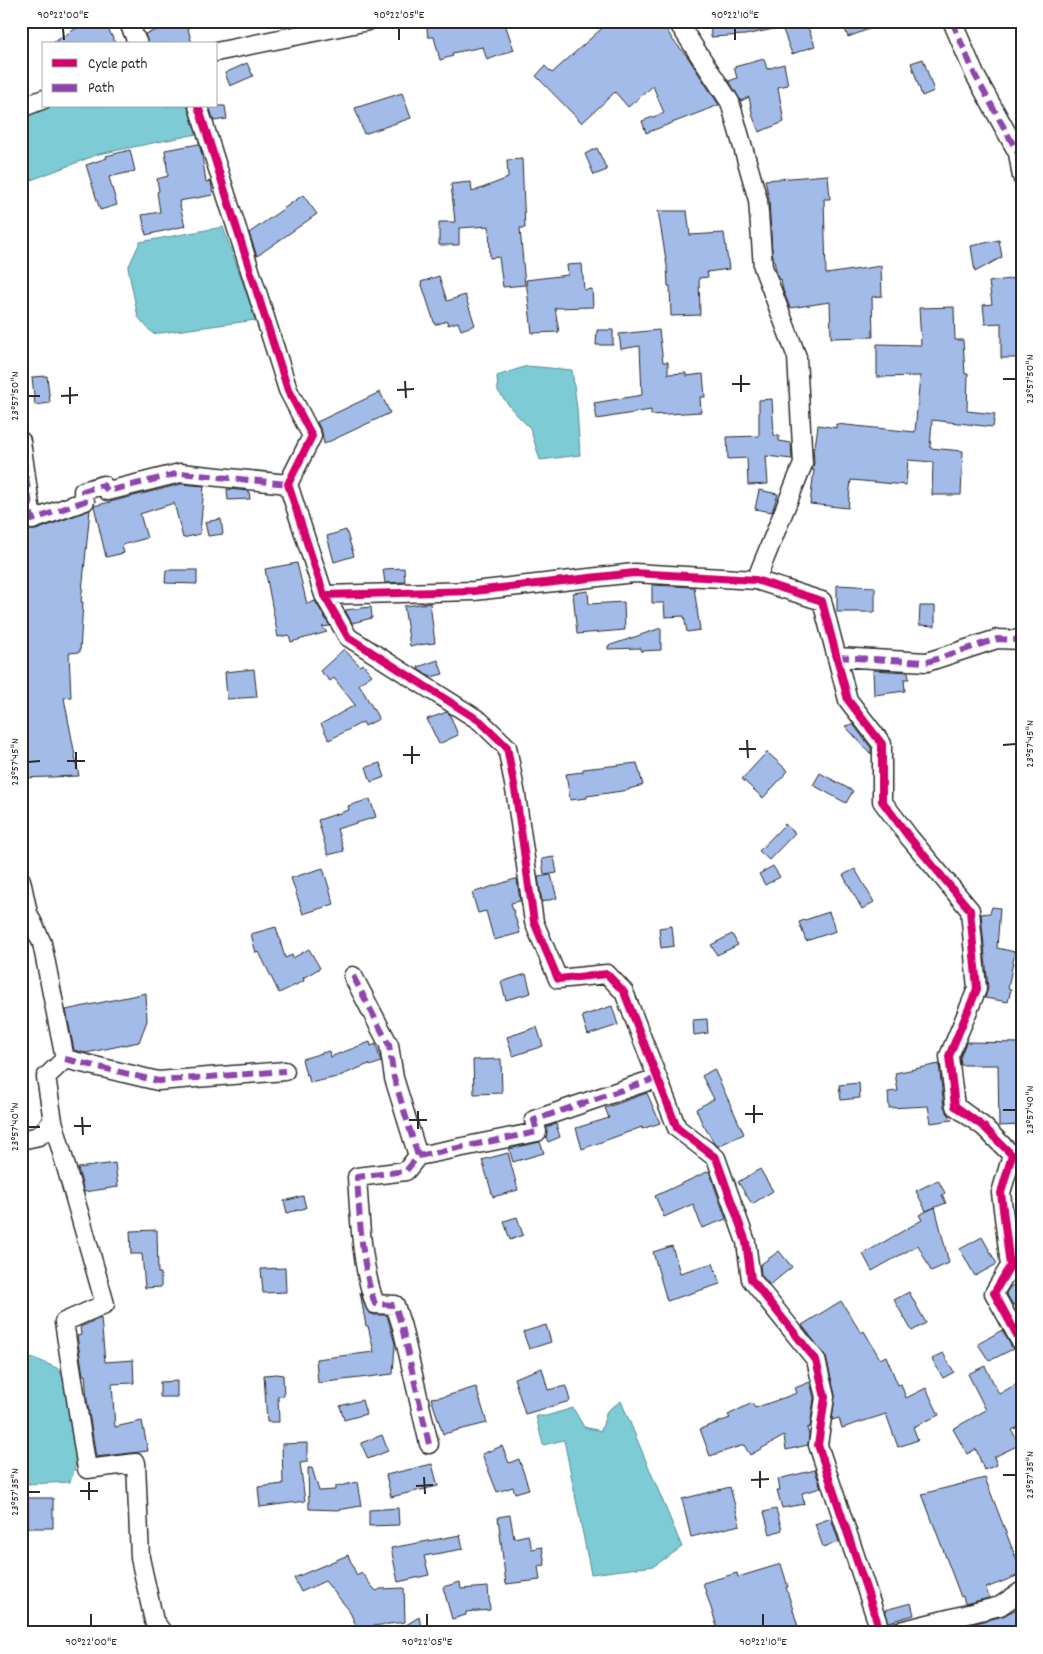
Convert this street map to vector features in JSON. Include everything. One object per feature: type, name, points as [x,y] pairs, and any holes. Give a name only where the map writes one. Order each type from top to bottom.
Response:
[{"type":"street","points":[[128,21],[137,42]]},
{"type":"street","points":[[218,52],[368,21]]},
{"type":"street","points":[[677,21],[730,102],[758,200],[763,267],[797,357],[803,464],[756,580]]},
{"type":"street","points":[[952,21],[975,75],[1018,153],[1022,177]]},
{"type":"street","points":[[21,108],[42,100]]},
{"type":"street","points":[[199,108],[288,390],[312,436],[288,484],[324,595],[348,637],[480,721],[507,747],[516,795],[534,922],[558,979],[607,974],[624,992],[677,1128],[716,1158],[746,1242],[751,1279],[816,1360],[825,1397],[818,1445],[881,1633]]},
{"type":"street","points":[[21,441],[32,520],[85,501],[83,491],[103,485],[108,491],[180,473],[288,484]]},
{"type":"street","points":[[324,595],[474,591],[634,573],[756,580],[822,601],[848,700],[882,744],[882,801],[909,837],[970,910],[977,989],[950,1056],[955,1106],[984,1127],[1012,1155],[1001,1193],[1010,1266],[994,1293],[1022,1344]]},
{"type":"street","points":[[837,657],[927,662],[997,639],[1022,640]]},
{"type":"street","points":[[21,880],[28,913],[42,942],[65,1059]]},
{"type":"street","points":[[353,976],[389,1045],[394,1078],[418,1156]]},
{"type":"street","points":[[65,1059],[158,1081],[285,1071]]},
{"type":"street","points":[[65,1059],[46,1077],[54,1121],[105,1304],[64,1322],[87,1469],[136,1463],[140,1558],[154,1621],[163,1633]]},
{"type":"street","points":[[429,1444],[402,1327],[395,1305],[375,1304],[368,1284],[357,1177],[406,1171],[418,1156],[537,1132],[534,1120],[657,1078]]},
{"type":"street","points":[[21,1140],[39,1136],[54,1121]]},
{"type":"street","points":[[892,1633],[1000,1606],[1022,1591]]},
{"type":"water","points":[[42,107],[188,108],[197,134],[99,154],[21,184],[21,112]]},
{"type":"water","points":[[223,227],[256,320],[153,334],[138,317],[128,268],[140,242]]},
{"type":"water","points":[[527,366],[572,370],[580,455],[540,460],[530,428],[514,412],[498,391],[497,376]]},
{"type":"water","points":[[34,1358],[59,1369],[72,1398],[78,1458],[70,1482],[21,1483],[21,1362]]},
{"type":"water","points":[[621,1401],[682,1547],[654,1566],[591,1574],[564,1440],[543,1445],[536,1416],[546,1416],[573,1408],[584,1427],[601,1431],[607,1411]]},
{"type":"building","points":[[88,21],[104,21],[115,42],[54,42]]},
{"type":"building","points":[[186,21],[191,42],[147,42],[145,34]]},
{"type":"building","points":[[426,21],[504,21],[514,50],[487,60],[483,47],[452,53],[453,56],[440,60],[434,37],[428,37]]},
{"type":"building","points":[[610,21],[662,21],[672,39],[687,56],[719,105],[646,133],[642,121],[664,113],[653,86],[628,107],[615,92],[582,123],[536,76],[545,66],[552,73]]},
{"type":"building","points":[[710,21],[782,21],[783,27],[745,35],[711,37]]},
{"type":"building","points":[[842,21],[888,21],[888,22],[848,37]]},
{"type":"building","points":[[806,22],[815,46],[792,54],[783,30]]},
{"type":"building","points":[[764,59],[767,69],[784,64],[788,85],[778,87],[784,122],[759,132],[753,117],[749,97],[741,101],[729,81],[737,78],[734,67]]},
{"type":"building","points":[[923,59],[934,91],[922,96],[911,63]]},
{"type":"building","points":[[247,63],[253,76],[230,86],[225,73]]},
{"type":"building","points":[[402,93],[411,118],[364,134],[355,108]]},
{"type":"building","points":[[225,106],[227,119],[214,121],[210,108]]},
{"type":"building","points":[[199,144],[206,182],[211,181],[213,195],[179,201],[185,226],[146,235],[142,215],[160,212],[157,179],[168,176],[165,150]]},
{"type":"building","points":[[597,148],[607,170],[594,175],[585,154]]},
{"type":"building","points":[[130,150],[135,171],[109,177],[117,205],[100,210],[86,165],[107,158],[106,156]]},
{"type":"building","points":[[522,159],[525,228],[520,228],[525,285],[503,287],[499,257],[490,258],[489,226],[459,228],[459,245],[439,245],[439,222],[455,222],[451,184],[471,182],[472,192],[508,178],[507,160]]},
{"type":"building","points":[[828,175],[830,199],[824,199],[826,274],[881,266],[882,296],[872,297],[873,337],[831,338],[830,302],[790,308],[781,279],[779,280],[777,275],[772,251],[769,199],[765,180]]},
{"type":"building","points":[[303,195],[317,214],[257,256],[249,233]]},
{"type":"building","points":[[658,211],[687,211],[690,235],[724,233],[729,269],[707,272],[708,277],[699,278],[700,315],[671,316],[670,286],[668,286],[667,266]]},
{"type":"building","points":[[999,240],[1002,257],[975,272],[971,246]]},
{"type":"building","points":[[582,264],[584,290],[592,289],[593,307],[555,308],[559,332],[532,333],[526,280],[568,275],[567,265]]},
{"type":"building","points":[[439,276],[447,301],[465,295],[475,325],[461,330],[458,322],[448,325],[447,321],[435,325],[421,282]]},
{"type":"building","points":[[1022,277],[1022,358],[1001,358],[1001,323],[985,324],[983,305],[992,304],[989,282]]},
{"type":"building","points":[[954,307],[955,340],[963,340],[965,374],[968,374],[967,411],[995,414],[993,427],[932,420],[930,448],[963,451],[961,495],[932,495],[933,462],[908,460],[906,485],[851,480],[848,508],[810,504],[814,470],[812,470],[814,463],[813,446],[815,447],[818,425],[836,428],[836,424],[915,432],[920,376],[877,377],[877,344],[921,345],[919,308]]},
{"type":"building","points":[[597,330],[613,330],[613,345],[596,345]]},
{"type":"building","points":[[659,330],[663,362],[668,362],[668,374],[686,373],[686,376],[703,374],[705,397],[700,397],[701,412],[651,415],[651,410],[597,419],[594,403],[642,395],[640,346],[621,349],[619,334]]},
{"type":"building","points":[[47,376],[50,403],[35,405],[32,377]]},
{"type":"building","points":[[380,392],[390,413],[324,444],[322,432],[317,422]]},
{"type":"building","points":[[772,399],[774,435],[779,436],[779,441],[791,443],[792,459],[766,456],[768,484],[748,485],[747,458],[728,459],[727,437],[759,436],[759,400]]},
{"type":"building","points":[[181,484],[204,486],[200,534],[183,538],[174,503],[140,514],[147,538],[122,545],[124,553],[106,557],[94,506]]},
{"type":"building","points":[[227,489],[249,491],[250,499],[228,500]]},
{"type":"building","points":[[759,490],[778,494],[772,512],[755,509]]},
{"type":"building","points":[[90,510],[81,602],[83,602],[80,652],[69,653],[71,697],[64,698],[79,776],[21,778],[21,527],[36,530]]},
{"type":"building","points":[[221,519],[223,534],[208,536],[205,522]]},
{"type":"building","points":[[346,530],[354,556],[334,562],[327,536]]},
{"type":"building","points":[[297,563],[307,604],[315,601],[330,626],[322,627],[327,632],[291,642],[289,635],[278,637],[265,569]]},
{"type":"building","points":[[404,568],[405,582],[385,583],[383,569]]},
{"type":"building","points":[[166,570],[197,570],[197,584],[165,583]]},
{"type":"building","points":[[652,585],[694,587],[700,630],[687,632],[684,616],[665,617],[664,603],[652,603]]},
{"type":"building","points":[[837,585],[875,587],[875,612],[837,612]]},
{"type":"building","points":[[588,591],[589,604],[624,602],[625,630],[577,634],[573,593]]},
{"type":"building","points":[[430,603],[435,643],[410,646],[404,606]]},
{"type":"building","points":[[920,606],[935,606],[935,626],[919,625]]},
{"type":"building","points":[[371,607],[372,618],[352,623],[345,610]]},
{"type":"building","points":[[661,628],[661,650],[641,651],[641,648],[608,649],[608,646]]},
{"type":"building","points":[[344,649],[360,666],[363,664],[372,675],[359,684],[379,719],[365,726],[363,722],[329,740],[321,724],[355,705],[334,678],[330,681],[320,671]]},
{"type":"building","points":[[438,660],[443,674],[431,677],[419,670],[418,667]]},
{"type":"building","points":[[254,669],[257,697],[227,699],[225,672]]},
{"type":"building","points":[[873,670],[908,672],[909,679],[904,679],[905,691],[874,695]]},
{"type":"building","points":[[447,712],[458,735],[439,744],[427,719]]},
{"type":"building","points":[[853,724],[871,748],[871,754],[845,726]]},
{"type":"building","points":[[767,752],[788,771],[763,798],[742,779]]},
{"type":"building","points":[[380,763],[385,777],[371,782],[366,767]]},
{"type":"building","points":[[637,763],[643,785],[629,790],[570,800],[566,774],[583,772],[583,769]]},
{"type":"building","points":[[820,773],[853,791],[846,803],[813,785]]},
{"type":"building","points":[[370,799],[376,817],[337,829],[344,851],[328,855],[318,820],[349,810],[348,806]]},
{"type":"building","points":[[785,824],[795,833],[769,860],[759,851]]},
{"type":"building","points":[[554,857],[557,873],[544,875],[542,859]]},
{"type":"building","points":[[773,866],[780,877],[765,885],[759,874]]},
{"type":"building","points":[[323,868],[334,904],[303,914],[291,878]]},
{"type":"building","points":[[855,869],[874,902],[862,909],[843,875]]},
{"type":"building","points":[[551,875],[557,898],[542,902],[538,877]]},
{"type":"building","points":[[517,879],[520,901],[511,903],[520,933],[494,940],[486,911],[478,913],[472,893]]},
{"type":"building","points":[[992,907],[1000,908],[997,948],[1015,952],[1008,988],[1011,989],[1008,1002],[985,998],[988,988],[981,914],[990,913]]},
{"type":"building","points":[[829,912],[836,931],[806,941],[799,922]]},
{"type":"building","points":[[672,926],[674,946],[661,948],[659,928]]},
{"type":"building","points":[[276,927],[285,958],[292,955],[293,958],[309,949],[320,968],[303,978],[304,981],[279,993],[259,952],[256,953],[251,934]]},
{"type":"building","points":[[732,934],[738,945],[717,955],[711,945]]},
{"type":"building","points":[[526,974],[531,993],[506,1000],[501,982]]},
{"type":"building","points":[[146,993],[147,1021],[139,1042],[86,1053],[74,1050],[66,1010]]},
{"type":"building","points":[[612,1006],[618,1025],[588,1035],[582,1016]]},
{"type":"building","points":[[707,1019],[708,1033],[694,1035],[693,1020]]},
{"type":"building","points":[[537,1027],[543,1046],[513,1056],[507,1037]]},
{"type":"building","points":[[370,1042],[371,1046],[376,1044],[381,1062],[370,1066],[369,1064],[337,1077],[310,1083],[302,1059],[329,1051],[330,1057]]},
{"type":"building","points":[[966,1042],[1022,1043],[1022,1125],[999,1126],[998,1065],[961,1065],[960,1058]]},
{"type":"building","points":[[501,1059],[502,1093],[474,1094],[473,1060]]},
{"type":"building","points":[[939,1064],[944,1107],[952,1120],[931,1123],[928,1106],[889,1108],[888,1092],[898,1091],[895,1073]]},
{"type":"building","points":[[714,1069],[744,1134],[718,1146],[702,1123],[696,1109],[714,1099],[702,1076]]},
{"type":"building","points":[[859,1083],[860,1098],[841,1100],[839,1085]]},
{"type":"building","points":[[647,1093],[660,1123],[642,1129],[642,1127],[582,1149],[576,1128],[609,1118],[605,1108]]},
{"type":"building","points":[[556,1124],[560,1137],[548,1142],[546,1137],[547,1127]]},
{"type":"building","points":[[540,1142],[544,1153],[513,1162],[509,1149]]},
{"type":"building","points":[[508,1153],[518,1190],[493,1197],[482,1160]]},
{"type":"building","points":[[115,1163],[118,1187],[84,1192],[78,1168]]},
{"type":"building","points":[[760,1169],[773,1191],[752,1204],[738,1182]]},
{"type":"building","points":[[709,1171],[726,1219],[702,1228],[693,1204],[664,1217],[655,1196]]},
{"type":"building","points":[[938,1180],[945,1193],[942,1195],[946,1203],[926,1211],[916,1191]]},
{"type":"building","points":[[303,1196],[306,1208],[287,1213],[284,1201]]},
{"type":"building","points":[[935,1207],[949,1263],[931,1271],[918,1245],[872,1271],[863,1254],[922,1220],[919,1215]]},
{"type":"building","points":[[517,1217],[523,1235],[510,1240],[504,1221]]},
{"type":"building","points":[[157,1230],[158,1273],[161,1273],[161,1287],[145,1288],[142,1254],[131,1254],[130,1231]]},
{"type":"building","points":[[982,1237],[997,1264],[975,1276],[960,1249]]},
{"type":"building","points":[[672,1246],[680,1273],[713,1263],[720,1284],[667,1301],[653,1252]]},
{"type":"building","points":[[779,1251],[792,1267],[770,1285],[761,1275],[760,1265]]},
{"type":"building","points":[[285,1268],[286,1292],[263,1293],[261,1269]]},
{"type":"building","points":[[1022,1280],[1022,1300],[1013,1305],[1006,1293],[1010,1287]]},
{"type":"building","points":[[360,1292],[368,1312],[374,1315],[387,1315],[395,1344],[393,1374],[318,1383],[316,1359],[374,1352],[368,1326],[366,1326]]},
{"type":"building","points":[[909,1292],[926,1323],[912,1331],[894,1300]]},
{"type":"building","points":[[841,1301],[861,1333],[864,1331],[880,1359],[886,1356],[898,1385],[901,1384],[906,1398],[926,1388],[939,1415],[913,1427],[918,1440],[898,1447],[886,1414],[842,1428],[839,1418],[832,1420],[835,1395],[826,1357],[802,1325]]},
{"type":"building","points":[[101,1318],[105,1362],[133,1360],[134,1383],[112,1384],[115,1427],[142,1421],[148,1451],[96,1457],[85,1375],[83,1375],[77,1336],[81,1335],[80,1327]]},
{"type":"building","points":[[546,1325],[551,1342],[529,1349],[523,1332]]},
{"type":"building","points":[[1002,1330],[1013,1349],[989,1361],[978,1344]]},
{"type":"building","points":[[943,1353],[954,1372],[943,1378],[932,1359]]},
{"type":"building","points":[[985,1366],[999,1394],[1022,1381],[1022,1425],[1012,1430],[1019,1445],[994,1457],[997,1465],[984,1470],[976,1449],[967,1454],[953,1429],[986,1410],[968,1374]]},
{"type":"building","points":[[542,1368],[548,1390],[566,1386],[570,1401],[525,1414],[514,1378]]},
{"type":"building","points":[[264,1375],[283,1375],[284,1396],[278,1396],[279,1422],[267,1422]]},
{"type":"building","points":[[177,1381],[177,1397],[160,1397],[160,1382]]},
{"type":"building","points":[[810,1382],[814,1398],[810,1427],[807,1428],[809,1435],[808,1445],[786,1450],[784,1436],[750,1455],[744,1445],[710,1456],[700,1429],[730,1418],[728,1415],[752,1403],[755,1408],[797,1393],[795,1388]]},
{"type":"building","points":[[476,1387],[487,1423],[443,1434],[431,1398],[446,1396]]},
{"type":"building","points":[[362,1400],[366,1414],[344,1420],[340,1406]]},
{"type":"building","points":[[382,1435],[388,1451],[368,1459],[361,1443]]},
{"type":"building","points":[[307,1443],[307,1462],[300,1463],[305,1501],[260,1507],[258,1487],[283,1484],[282,1444]]},
{"type":"building","points":[[502,1446],[509,1463],[519,1459],[529,1489],[515,1493],[513,1487],[497,1492],[482,1454]]},
{"type":"building","points":[[432,1464],[438,1486],[391,1497],[386,1475]]},
{"type":"building","points":[[308,1468],[312,1468],[319,1491],[335,1490],[335,1487],[357,1482],[361,1506],[338,1510],[309,1509]]},
{"type":"building","points":[[815,1470],[821,1488],[802,1493],[804,1504],[782,1508],[777,1490],[780,1490],[778,1479]]},
{"type":"building","points":[[985,1478],[1022,1574],[986,1588],[989,1598],[965,1604],[922,1494]]},
{"type":"building","points":[[730,1487],[740,1525],[691,1537],[682,1499]]},
{"type":"building","points":[[28,1498],[53,1498],[53,1528],[28,1528]]},
{"type":"building","points":[[398,1508],[399,1525],[369,1526],[369,1510]]},
{"type":"building","points":[[776,1509],[782,1530],[770,1534],[764,1512]]},
{"type":"building","points":[[510,1515],[514,1538],[528,1535],[532,1549],[542,1547],[545,1565],[538,1566],[540,1580],[506,1584],[498,1517]]},
{"type":"building","points":[[831,1518],[839,1542],[823,1547],[815,1524]]},
{"type":"building","points":[[460,1535],[463,1549],[424,1556],[429,1575],[398,1582],[391,1548]]},
{"type":"building","points":[[348,1555],[357,1576],[361,1572],[377,1591],[380,1589],[404,1588],[405,1622],[357,1628],[349,1610],[325,1581],[301,1592],[294,1578]]},
{"type":"building","points":[[781,1564],[800,1633],[719,1633],[703,1583],[737,1573],[738,1577]]},
{"type":"building","points":[[460,1582],[461,1589],[488,1587],[490,1610],[466,1612],[466,1615],[452,1619],[443,1587]]},
{"type":"building","points":[[911,1603],[914,1615],[889,1622],[885,1610]]},
{"type":"building","points":[[1022,1606],[1022,1633],[974,1633],[972,1624],[1003,1616]]},
{"type":"building","points":[[419,1617],[422,1633],[393,1633]]},
{"type":"marked path","points":[[952,21],[975,75],[1018,153],[1022,177]]},
{"type":"marked path","points":[[21,441],[32,520],[85,501],[83,491],[103,485],[108,491],[180,473],[288,484]]},
{"type":"marked path","points":[[837,657],[927,662],[997,639],[1022,640]]},
{"type":"marked path","points":[[353,976],[389,1045],[394,1078],[418,1156]]},
{"type":"marked path","points":[[65,1059],[158,1081],[285,1071]]},
{"type":"marked path","points":[[429,1444],[402,1327],[395,1305],[375,1304],[370,1289],[362,1242],[357,1177],[406,1171],[418,1156],[537,1132],[534,1120],[657,1078]]},
{"type":"cycle path","points":[[199,108],[288,390],[312,436],[288,484],[324,595],[348,637],[480,721],[507,747],[516,795],[534,922],[558,979],[607,974],[624,992],[677,1128],[716,1158],[746,1242],[751,1279],[816,1360],[825,1397],[818,1445],[881,1633]]},
{"type":"cycle path","points":[[324,595],[474,591],[634,573],[756,580],[822,601],[848,700],[882,744],[882,801],[909,837],[970,910],[977,989],[949,1056],[955,1106],[984,1127],[1012,1155],[1001,1193],[1010,1266],[994,1293],[1022,1344]]}]
